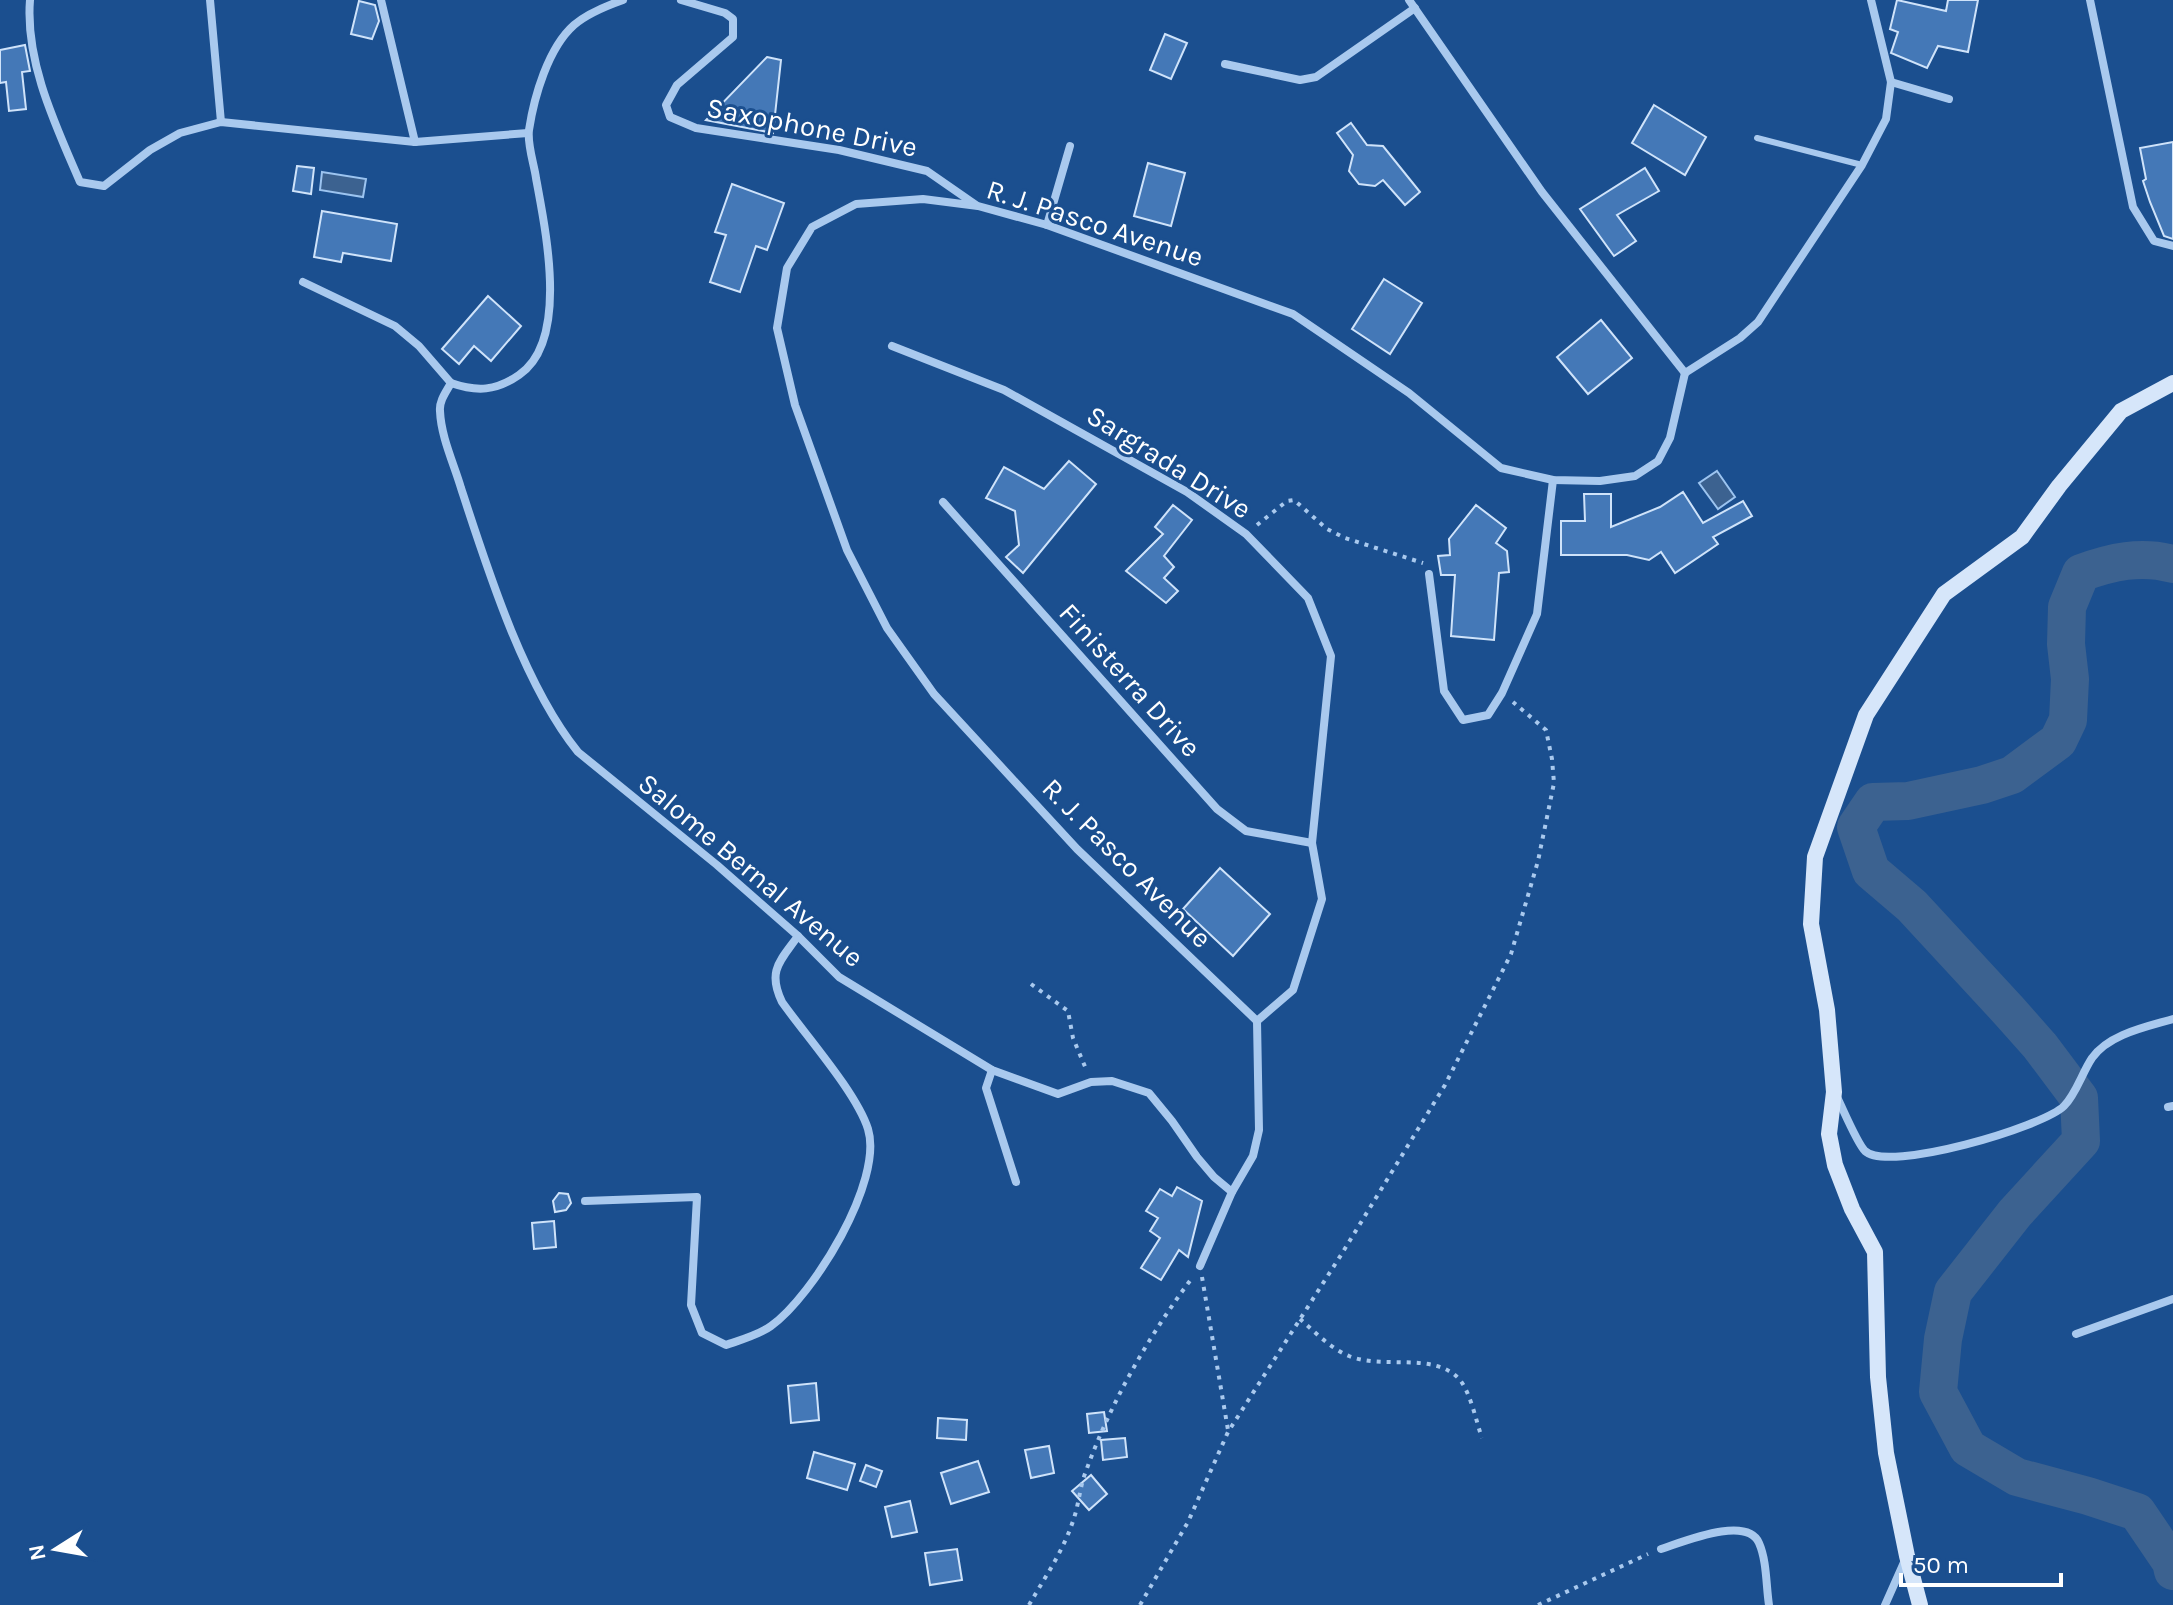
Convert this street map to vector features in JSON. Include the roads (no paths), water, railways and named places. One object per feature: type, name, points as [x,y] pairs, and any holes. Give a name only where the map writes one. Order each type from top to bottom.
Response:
[{"type":"street","points":[[30,0],[28,17],[37,69],[57,129],[80,182],[104,186],[150,150],[180,133],[221,122],[415,142],[528,133]]},
{"type":"street","points":[[210,0],[221,122]]},
{"type":"street","points":[[381,0],[415,142]]},
{"type":"street","points":[[303,282],[395,326],[419,346],[451,383],[472,390],[491,389],[510,382],[525,371],[541,347],[550,309],[550,253],[528,133],[540,88],[556,49],[572,27],[584,18],[623,0]]},
{"type":"street","name":"Saxophone Drive","points":[[681,0],[725,13],[733,19],[735,28],[733,37],[677,85],[666,105],[670,117],[696,128],[839,150],[927,171],[978,206]]},
{"type":"street","points":[[1225,64],[1300,80],[1316,77],[1412,4],[1542,192],[1685,373],[1740,338],[1758,322],[1862,165],[1886,119],[1891,82],[1871,0]]},
{"type":"street","points":[[2090,0],[2133,207],[2154,241],[2173,246]]},
{"type":"street","points":[[1891,82],[1949,99]]},
{"type":"street","points":[[1047,225],[1070,146]]},
{"type":"street","name":"R. J. Pasco Avenue","points":[[1257,1021],[1077,849],[934,694],[887,628],[847,550],[795,405],[777,328],[787,268],[812,227],[856,204],[923,199],[978,206],[1047,225],[1293,314],[1409,393],[1501,468],[1553,480],[1600,481],[1635,476],[1658,461],[1670,438],[1685,373]]},
{"type":"street","name":"Sargrada Drive","points":[[892,346],[1004,390],[1187,492],[1246,534],[1308,598],[1331,656],[1312,843],[1322,899],[1293,990],[1257,1021]]},
{"type":"street","name":"Salome Bernal Avenue","points":[[451,383],[440,410],[446,442],[477,536],[542,697],[562,732],[596,769],[717,865],[798,936],[839,977],[992,1070],[1058,1094],[1091,1082],[1112,1081],[1149,1093],[1197,1157],[1232,1192]]},
{"type":"street","points":[[1920,1605],[1886,1453],[1879,1392],[1875,1252],[1852,1209],[1835,1165],[1829,1134],[1834,1092],[1827,1010],[1811,924],[1815,857],[1866,715],[1944,594],[2022,537],[2059,486],[2121,411],[2173,383]]},
{"type":"street","points":[[1429,574],[1444,691],[1463,720],[1488,715],[1502,693],[1537,614],[1553,480]]},
{"type":"street","name":"Finisterra Drive","points":[[943,502],[1217,809],[1246,831],[1312,843]]},
{"type":"street","points":[[585,1201],[697,1197],[691,1305],[702,1333],[726,1345],[770,1326],[798,1298],[836,1246],[859,1199],[870,1158],[869,1131],[858,1105],[775,989],[775,969],[798,936]]},
{"type":"street","points":[[1834,1092],[1865,1152],[1879,1158],[1918,1157],[1956,1148],[2045,1118],[2064,1106],[2093,1057],[2106,1042],[2173,1019]]},
{"type":"street","points":[[1200,1266],[1232,1192],[1253,1156],[1259,1130],[1257,1021]]},
{"type":"street","points":[[992,1070],[986,1088],[1016,1182]]},
{"type":"street","points":[[2076,1334],[2173,1299]]},
{"type":"street","points":[[1661,1549],[1728,1530],[1741,1529],[1752,1533],[1759,1542],[1769,1605]]},
{"type":"street","points":[[1885,1605],[1907,1556]]},
{"type":"lane","points":[[1757,138],[1862,165]]},
{"type":"water","points":[[322,172],[366,179],[363,197],[320,190]]},
{"type":"water","points":[[1717,471],[1735,497],[1718,509],[1699,483]]},
{"type":"waterway","points":[[2173,564],[2149,560],[2126,561],[2081,573],[2067,607],[2068,720],[2058,741],[2012,775],[1982,785],[1908,801],[1873,802],[1856,827],[1871,871],[1912,906],[2009,1011],[2079,1098],[2081,1141],[2015,1213],[1953,1292],[1943,1339],[1938,1392],[1968,1448],[2017,1477],[2137,1512],[2171,1562],[2173,1571]]}]
